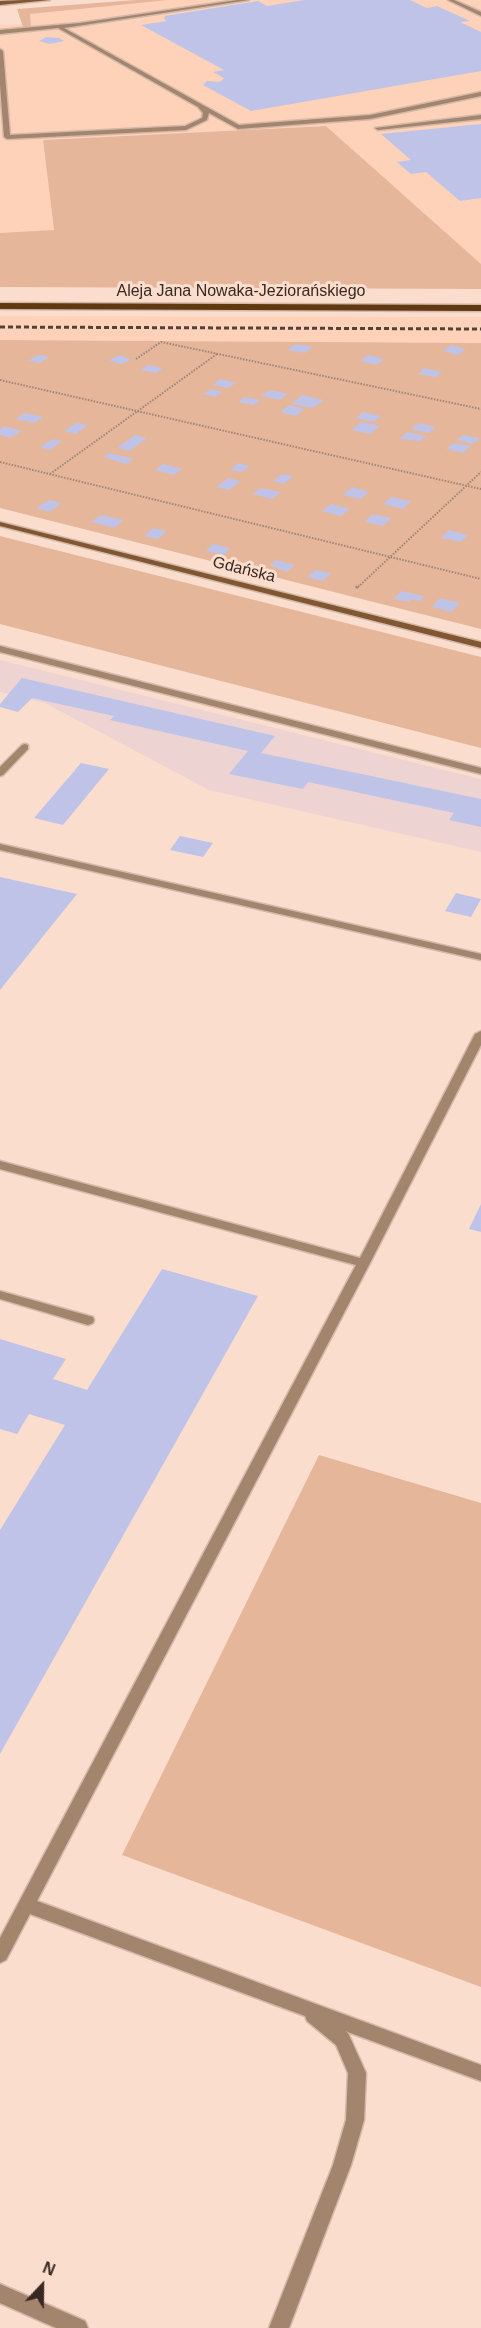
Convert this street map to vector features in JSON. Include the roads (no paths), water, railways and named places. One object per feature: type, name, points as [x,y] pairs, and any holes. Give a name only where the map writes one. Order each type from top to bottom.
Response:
[{"type":"main road","name":"Aleja Jana Nowaka-Jeziorańskiego","points":[[0,297],[481,299]]},
{"type":"main road","name":"Aleja Jana Nowaka-Jeziorańskiego","points":[[0,306],[481,308]]},
{"type":"street","points":[[0,3],[48,0]]},
{"type":"street","name":"Gdańska","points":[[0,524],[481,645]]},
{"type":"lane","points":[[0,32],[60,28],[247,0]]},
{"type":"lane","points":[[450,0],[481,14]]},
{"type":"lane","points":[[60,28],[238,127],[370,117],[481,94]]},
{"type":"lane","points":[[0,51],[7,137],[186,128],[205,119],[206,113],[201,107]]},
{"type":"lane","points":[[378,128],[481,117]]},
{"type":"lane","points":[[0,649],[481,771]]},
{"type":"lane","points":[[0,773],[25,747]]},
{"type":"lane","points":[[0,847],[481,957]]},
{"type":"lane","points":[[0,1955],[364,1263],[481,1034]]},
{"type":"lane","points":[[0,1165],[364,1263]]},
{"type":"lane","points":[[0,1295],[88,1320]]},
{"type":"lane","points":[[27,1905],[481,2073]]},
{"type":"lane","points":[[279,2328],[342,2165],[355,2120],[357,2073],[342,2039],[305,2008]]},
{"type":"lane","points":[[0,2293],[78,2328]]},
{"type":"railway","points":[[0,327],[481,329]]}]
